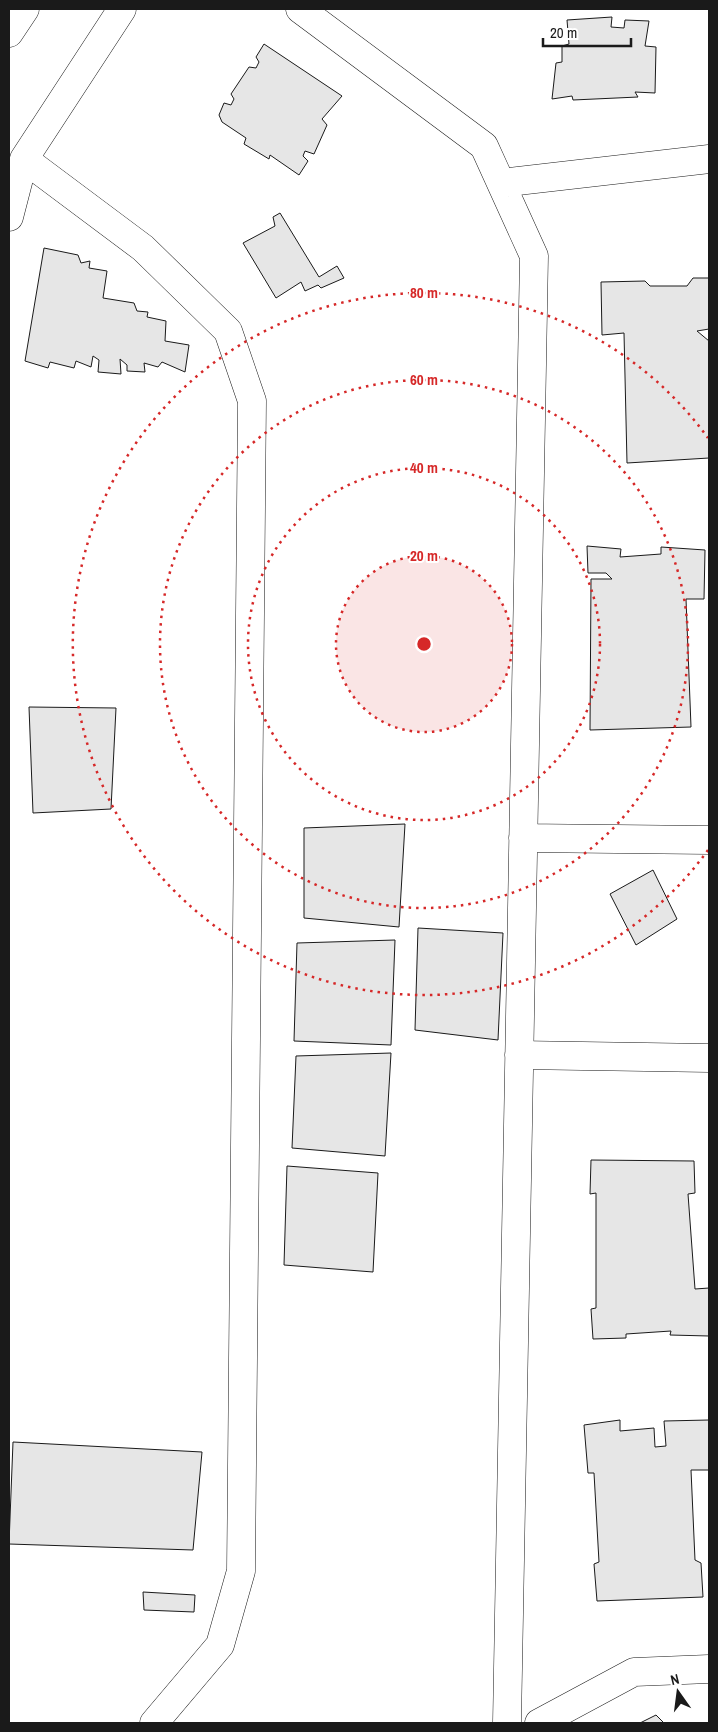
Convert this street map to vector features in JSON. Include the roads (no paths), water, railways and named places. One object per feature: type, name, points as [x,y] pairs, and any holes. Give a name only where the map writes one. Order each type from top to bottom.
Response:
[{"type":"street","points":[[9,33],[25,9]]},
{"type":"street","points":[[9,217],[24,159],[122,9]]},
{"type":"street","points":[[300,9],[484,146],[534,256],[507,1723]]},
{"type":"street","points":[[24,159],[143,248],[228,331],[252,401],[242,1571],[220,1645],[154,1723]]},
{"type":"street","points":[[501,183],[709,159]]},
{"type":"street","points":[[523,838],[709,840]]},
{"type":"street","points":[[519,1055],[709,1058]]},
{"type":"street","points":[[539,1723],[634,1672],[709,1669]]}]
